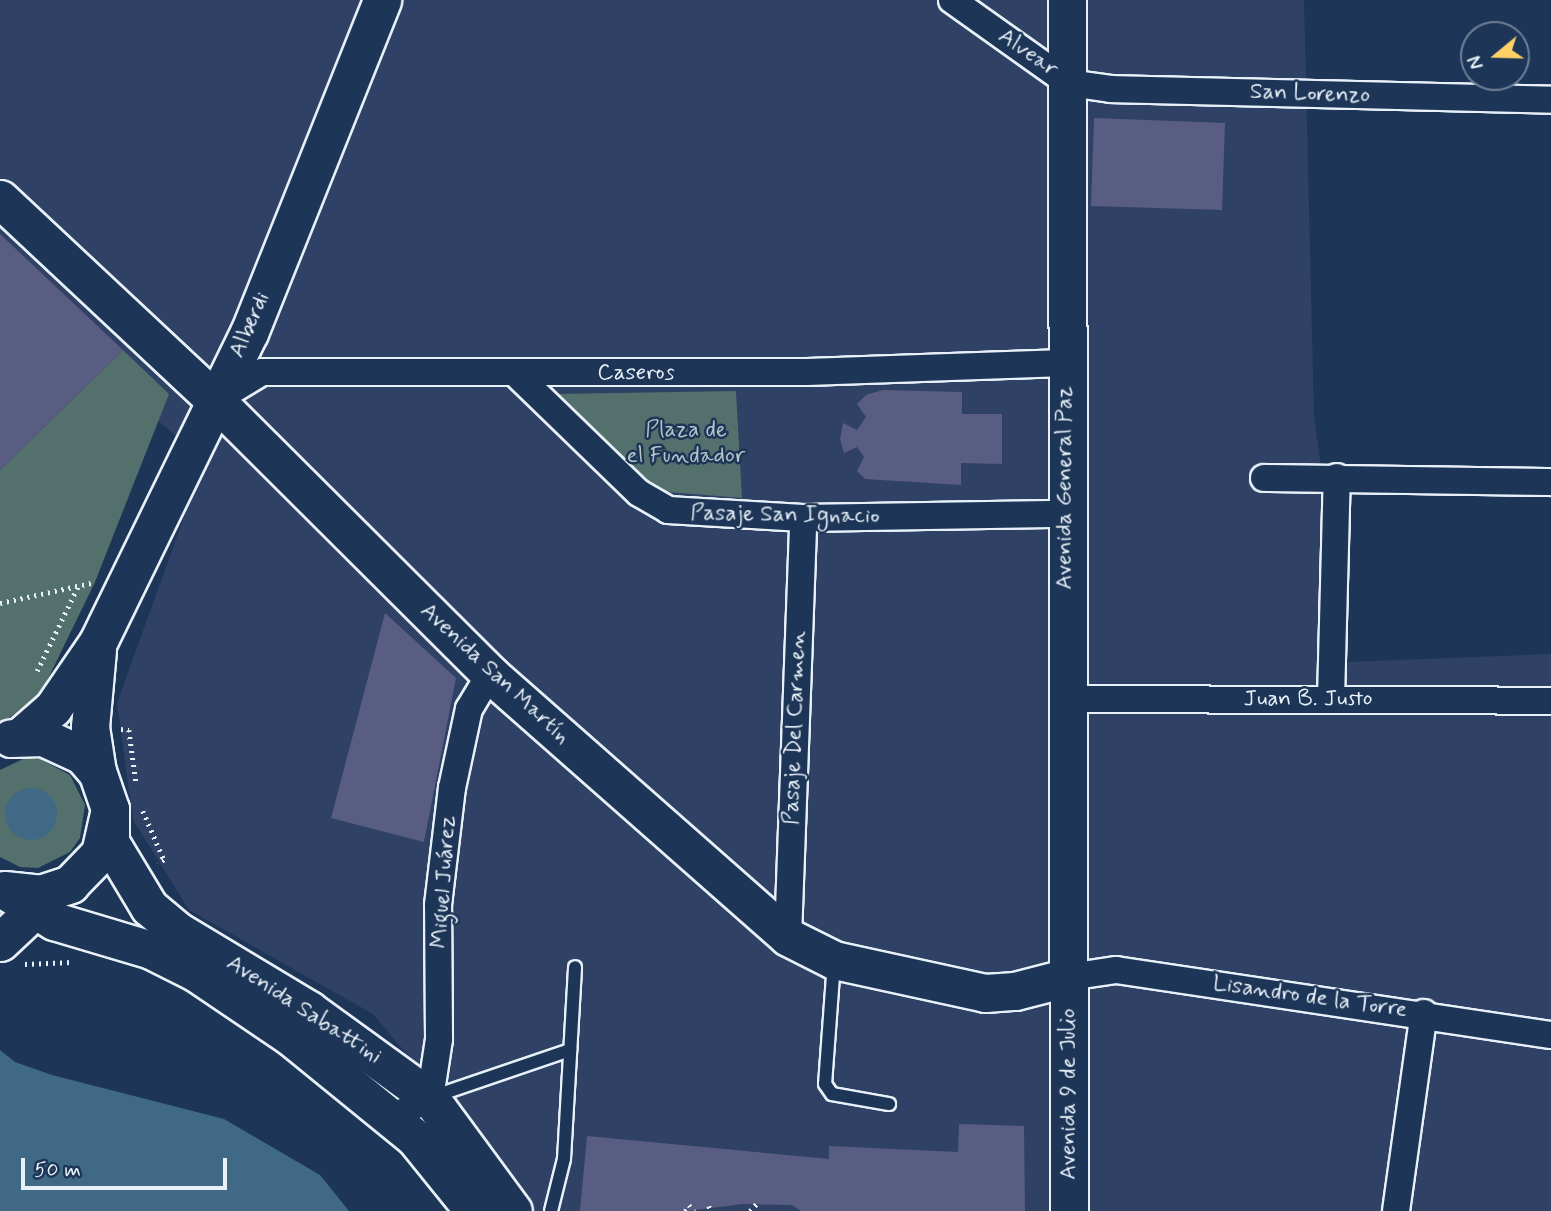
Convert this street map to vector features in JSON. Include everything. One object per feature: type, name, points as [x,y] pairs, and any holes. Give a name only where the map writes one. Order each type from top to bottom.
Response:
[{"type":"main road","name":"Alberdi","points":[[6,740],[46,716],[98,642],[249,333],[382,0]]},
{"type":"main road","name":"Avenida General Paz","points":[[1067,0],[1069,83],[1065,363],[1065,699],[1069,977]]},
{"type":"main road","name":"Avenida San Martín","points":[[0,199],[215,400],[490,674],[788,937],[834,960],[985,993],[1014,991],[1069,977]]},
{"type":"main road","name":"Alberdi","points":[[98,642],[90,727],[97,772],[110,809]]},
{"type":"main road","points":[[6,740],[64,743],[97,772]]},
{"type":"main road","points":[[0,942],[23,895],[87,871],[100,853],[110,809]]},
{"type":"main road","name":"Avenida Sabattini","points":[[110,809],[110,842],[131,883],[149,907],[176,930],[309,1010],[430,1098],[513,1211]]},
{"type":"main road","name":"Avenida Sabattini","points":[[23,895],[54,921],[151,950],[195,972],[290,1036],[393,1117],[474,1211]]},
{"type":"main road","name":"Avenida 9 de Julio","points":[[1069,977],[1069,1211]]},
{"type":"street","name":"Alvear","points":[[952,0],[1069,83]]},
{"type":"street","name":"San Lorenzo","points":[[1069,83],[1111,89],[1551,100]]},
{"type":"street","name":"Caseros","points":[[215,400],[262,372],[807,372],[1065,363]]},
{"type":"street","name":"Pasaje San Ignacio","points":[[516,374],[639,493],[668,510],[803,518],[1066,514]]},
{"type":"street","points":[[1331,699],[1337,477]]},
{"type":"street","points":[[1264,478],[1551,482]]},
{"type":"street","name":"Pasaje Del Carmen","points":[[788,937],[803,518]]},
{"type":"street","name":"Miguel Juárez","points":[[430,1098],[439,1039],[438,905],[452,788],[469,709],[490,674]]},
{"type":"street","name":"Juan B. Justo","points":[[1065,699],[1551,701]]},
{"type":"street","name":"Lisandro de la Torre","points":[[1069,977],[1116,970],[1424,1013],[1551,1035]]},
{"type":"street","points":[[1396,1211],[1424,1013]]},
{"type":"street","points":[[393,1117],[430,1098]]},
{"type":"lane","points":[[834,960],[825,1084],[832,1094],[889,1104]]},
{"type":"lane","points":[[551,1211],[564,1159],[575,967]]},
{"type":"lane","points":[[430,1098],[570,1050]]},
{"type":"path","points":[[0,603],[95,582]]},
{"type":"path","points":[[750,1211],[758,1202]]},
{"type":"path","points":[[685,1211],[689,1205],[694,1211]]},
{"type":"shaded area","points":[[0,0],[1304,0],[1314,415],[1347,662],[1551,654],[1551,1211],[518,1211],[487,1149],[373,1014],[189,910],[133,820],[117,703],[205,459],[158,421],[123,350],[0,470]]},
{"type":"shaded area","points":[[31,788],[41,790],[49,796],[55,804],[55,824],[49,832],[41,838],[31,840],[21,838],[13,832],[7,824],[5,814],[7,804],[13,796],[21,790]]},
{"type":"shaded area","points":[[0,1050],[15,1062],[52,1075],[224,1119],[320,1175],[349,1211],[0,1211]]},
{"type":"green space","points":[[123,350],[169,394],[95,582],[41,693],[0,725],[0,470]]},
{"type":"green space","name":"Plaza de el Fundador","points":[[736,391],[742,498],[668,492],[638,475],[557,394]]},
{"type":"green space","points":[[23,759],[40,759],[70,775],[85,805],[80,838],[70,852],[38,868],[20,867],[0,857],[0,770]]},
{"type":"building","points":[[1094,118],[1225,123],[1222,210],[1091,206]]},
{"type":"building","points":[[0,234],[123,350],[0,470]]},
{"type":"building","points":[[883,390],[962,392],[962,414],[1002,414],[1002,464],[961,463],[961,485],[865,479],[857,471],[864,457],[857,447],[844,453],[840,439],[843,423],[857,430],[866,417],[857,404],[866,395]]},
{"type":"building","points":[[385,613],[456,678],[424,842],[331,818]]},
{"type":"building","points":[[959,1124],[1024,1126],[1025,1211],[801,1211],[792,1205],[743,1204],[687,1211],[580,1211],[587,1136],[829,1159],[829,1146],[958,1152]]}]
